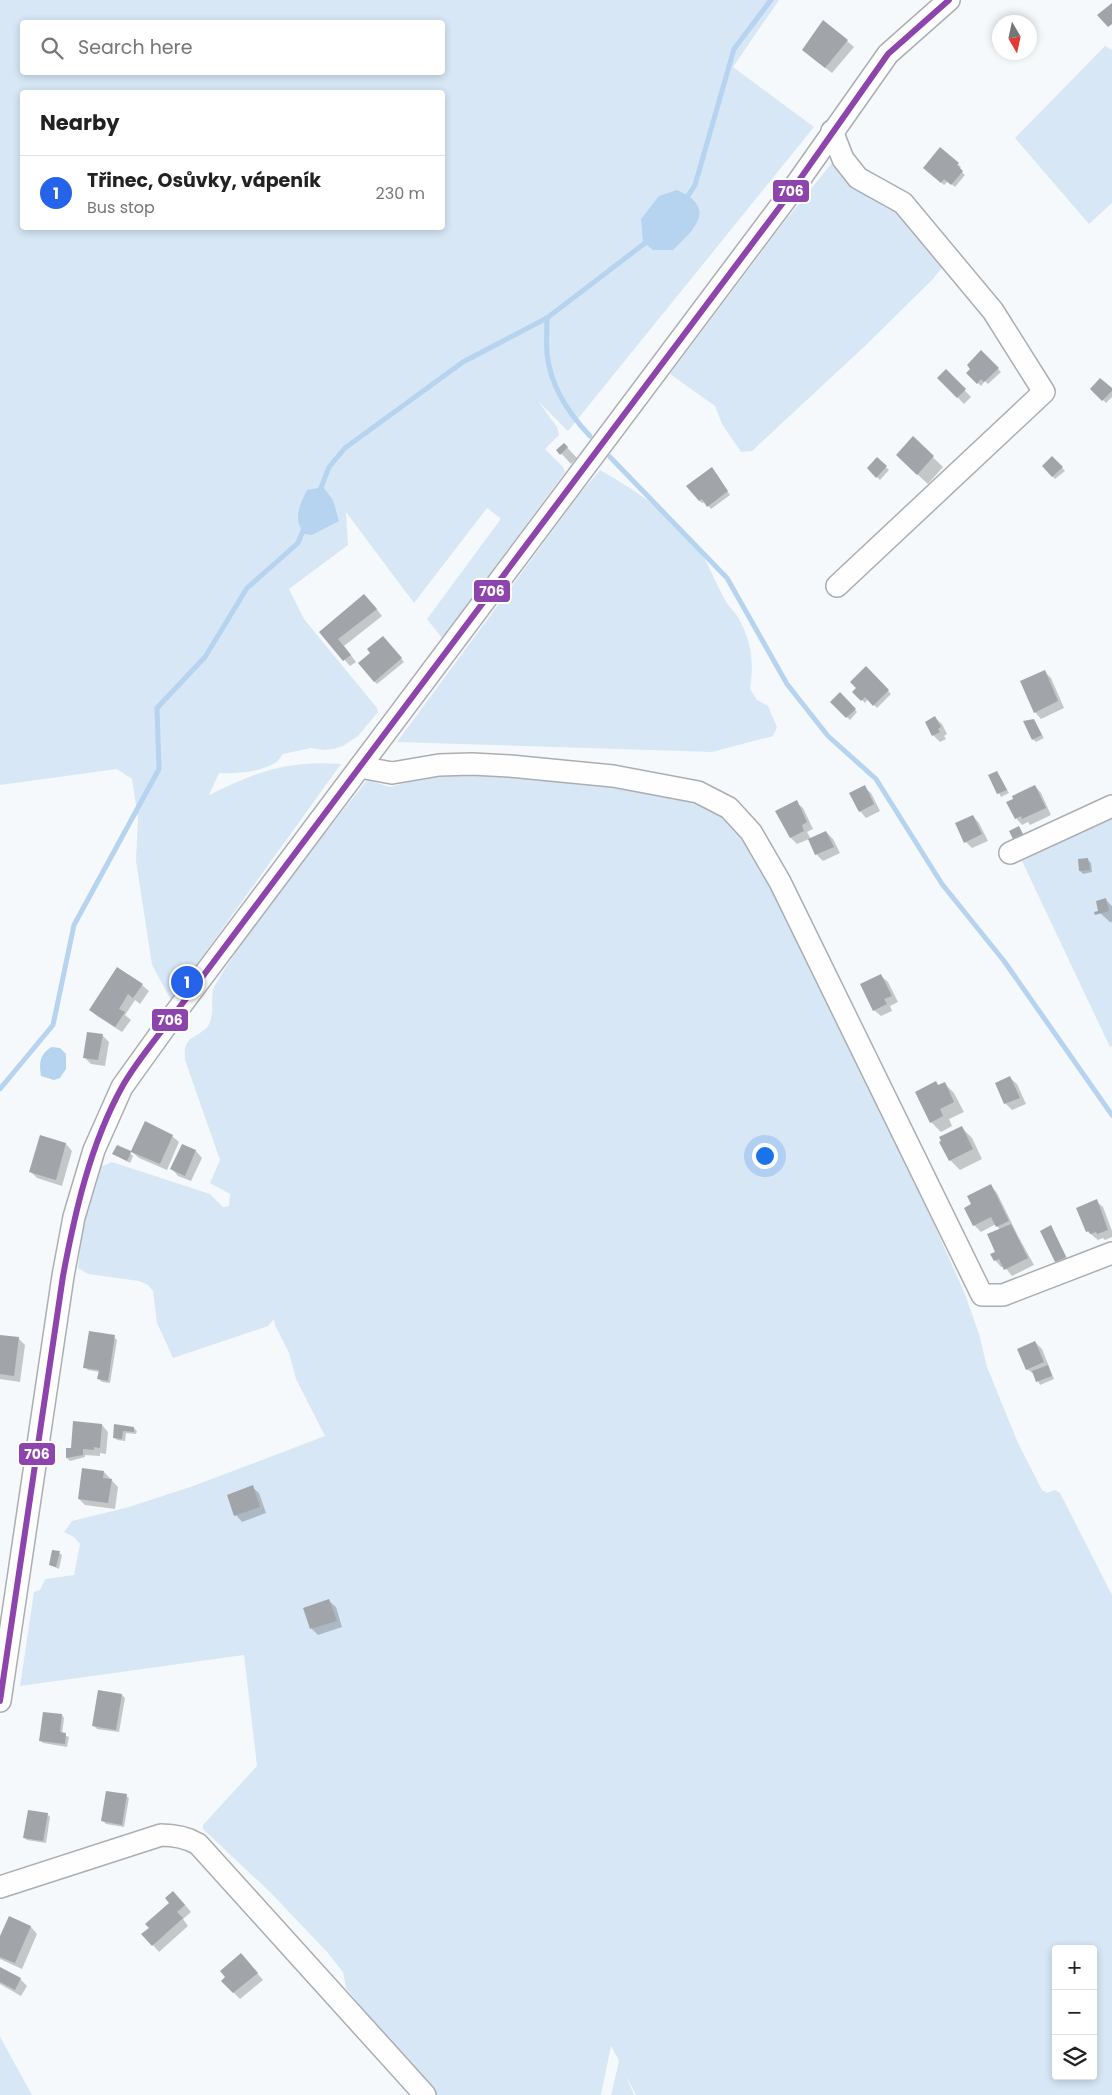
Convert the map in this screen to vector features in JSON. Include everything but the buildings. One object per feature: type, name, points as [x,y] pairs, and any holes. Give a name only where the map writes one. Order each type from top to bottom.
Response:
[{"type":"street","points":[[0,1701],[63,1276],[74,1217],[94,1150],[122,1087],[360,766],[782,204],[888,54],[949,0]]},
{"type":"street","points":[[832,131],[843,159],[858,178],[903,203],[993,311],[1044,392],[836,586]]},
{"type":"street","points":[[360,766],[392,772],[472,764],[613,776],[698,792],[729,808],[750,832],[780,882],[982,1295],[1004,1295],[1112,1254]]},
{"type":"street","points":[[1010,853],[1112,806]]},
{"type":"street","points":[[0,1887],[161,1835],[189,1838],[198,1844],[424,2095]]},
{"type":"shaded area","points":[[0,0],[779,0],[733,67],[814,127],[568,431],[538,401],[557,427],[559,435],[545,449],[563,467],[565,472],[442,638],[427,619],[500,520],[487,508],[414,603],[346,512],[348,545],[289,589],[304,619],[377,708],[378,712],[358,736],[343,746],[323,750],[311,748],[283,754],[278,761],[269,766],[240,773],[219,773],[209,795],[273,769],[305,764],[341,764],[171,1000],[152,965],[136,861],[138,818],[132,779],[117,769],[0,785]]},
{"type":"shaded area","points":[[1105,46],[1112,50],[1112,203],[1089,224],[1015,138]]},
{"type":"shaded area","points":[[836,162],[885,198],[947,261],[933,279],[866,345],[752,451],[741,452],[722,424],[715,406],[670,374],[785,221],[831,164]]},
{"type":"shaded area","points":[[600,470],[638,493],[663,512],[685,532],[699,549],[725,600],[739,619],[747,636],[752,661],[750,689],[757,700],[768,706],[777,727],[773,736],[712,752],[397,742],[579,495]]},
{"type":"shaded area","points":[[442,773],[498,774],[654,789],[701,804],[722,817],[748,848],[784,913],[901,1150],[965,1294],[979,1334],[987,1367],[1018,1443],[1042,1490],[1047,1493],[1055,1490],[1060,1493],[1112,1595],[1112,2095],[636,2095],[626,2076],[634,2095],[611,2095],[619,2061],[611,2046],[601,2095],[432,2095],[346,1988],[343,1972],[327,1952],[271,1893],[203,1829],[203,1825],[257,1766],[244,1655],[20,1686],[34,1592],[40,1590],[45,1579],[74,1575],[80,1544],[74,1537],[64,1532],[72,1521],[129,1507],[193,1486],[325,1436],[296,1379],[289,1353],[275,1325],[274,1319],[268,1326],[173,1358],[157,1323],[153,1291],[148,1285],[139,1281],[88,1274],[78,1268],[82,1232],[100,1167],[112,1162],[210,1194],[223,1207],[229,1206],[230,1194],[210,1183],[220,1160],[185,1060],[186,1045],[190,1039],[208,1026],[212,1016],[213,989],[232,958],[288,880],[367,780],[390,787]]},
{"type":"shaded area","points":[[1112,818],[1112,1046],[1110,1047],[1022,861]]},
{"type":"shaded area","points":[[0,2037],[32,2095],[0,2095]]},
{"type":"water","points":[[677,190],[696,204],[699,218],[689,234],[673,250],[653,250],[643,242],[641,219],[659,196]]},
{"type":"water","points":[[323,487],[333,500],[339,521],[312,535],[304,534],[298,517],[302,501],[307,490]]},
{"type":"water","points":[[52,1047],[60,1048],[66,1054],[66,1069],[60,1078],[54,1080],[41,1076],[40,1067],[42,1056]]},
{"type":"waterway","points":[[686,199],[695,185],[734,49],[771,0]]},
{"type":"waterway","points":[[319,493],[329,467],[345,448],[463,362],[547,318],[649,240]]},
{"type":"waterway","points":[[547,318],[547,353],[556,388],[568,409],[590,436]]},
{"type":"waterway","points":[[610,457],[727,578],[787,684],[828,736],[876,779],[942,884],[1004,961],[1112,1115]]},
{"type":"waterway","points":[[0,1089],[53,1025],[74,925],[159,769],[157,708],[205,657],[247,588],[298,543],[304,528]]},
{"type":"transit line","name":"706","points":[[0,1701],[63,1276],[92,1155],[122,1087],[146,1051],[788,196],[888,54],[949,0]]},
{"type":"place","name":"Třinec, Osůvky, vápeník","points":[[187,982]]}]
